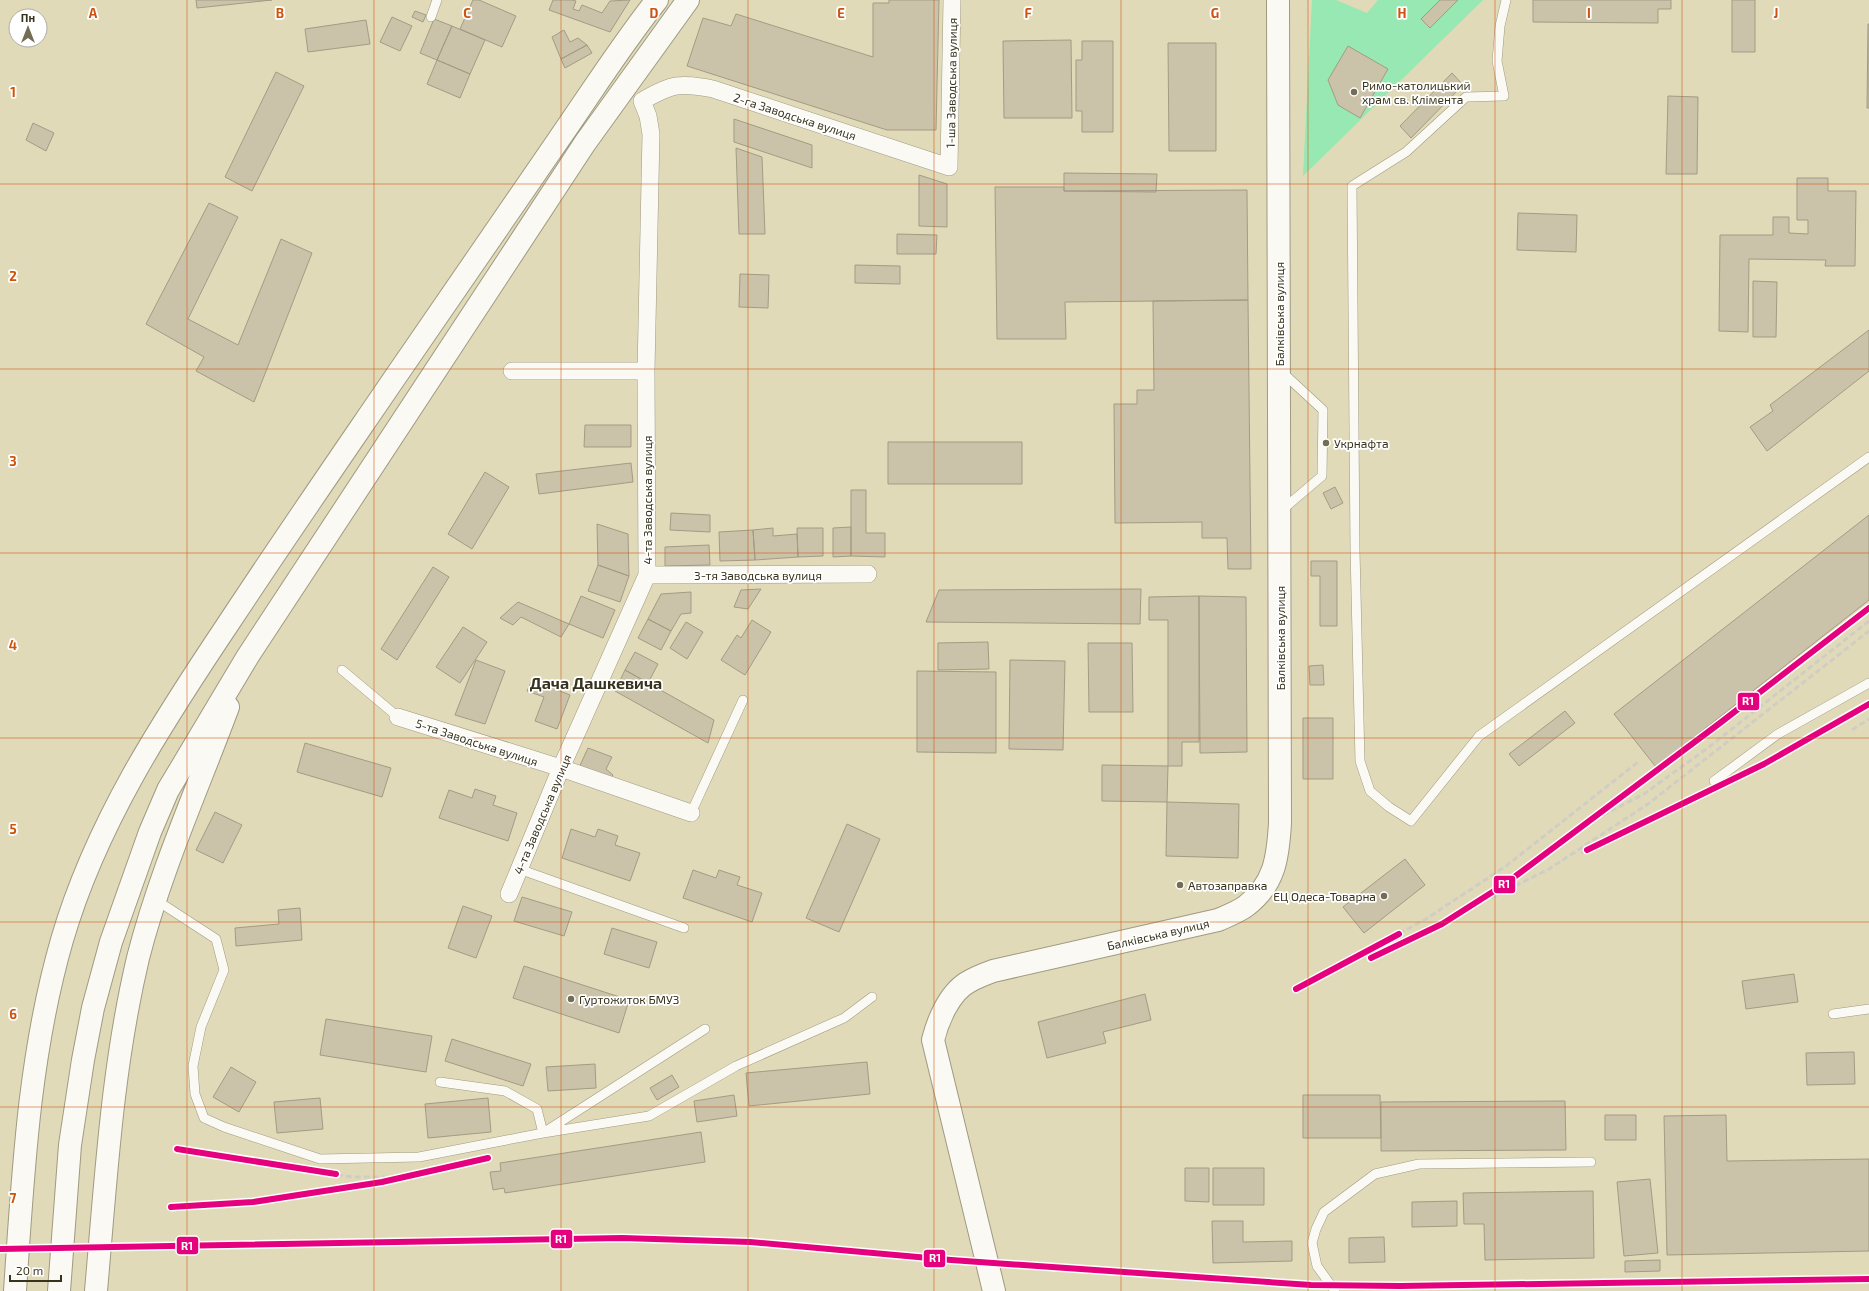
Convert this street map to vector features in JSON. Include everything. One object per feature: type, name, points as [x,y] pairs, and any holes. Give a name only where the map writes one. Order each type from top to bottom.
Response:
[{"type":"street","points":[[59,1291],[70,1145],[83,1060],[93,1008],[111,942],[150,832],[168,790],[248,656],[585,143],[688,0]]},
{"type":"street","name":"1-ша Заводська вулиця","points":[[950,167],[952,0]]},
{"type":"street","name":"Балківська вулиця","points":[[994,1291],[932,1040],[941,1015],[953,997],[968,981],[993,971],[1218,920],[1246,906],[1267,884],[1278,854],[1280,823],[1280,513],[1278,0]]},
{"type":"street","points":[[15,1291],[25,1150],[36,1054],[62,938],[85,876],[108,822],[135,770],[172,708],[293,525],[655,1]]},
{"type":"street","name":"2-га Заводська вулиця","points":[[642,101],[662,89],[684,84],[713,89],[950,167]]},
{"type":"street","points":[[619,96],[642,101]]},
{"type":"street","name":"4-та Заводська вулиця","points":[[509,894],[561,768],[647,575],[646,371],[651,134],[648,116],[642,101]]},
{"type":"street","points":[[512,371],[646,371]]},
{"type":"street","name":"3-тя Заводська вулиця","points":[[647,575],[868,574]]},
{"type":"street","points":[[96,1291],[111,1115],[117,1063],[139,957],[165,869],[248,656]]},
{"type":"street","name":"5-та Заводська вулиця","points":[[398,717],[561,768],[691,813]]},
{"type":"lane","points":[[430,17],[437,0]]},
{"type":"lane","points":[[1506,0],[1500,26],[1497,61],[1504,96],[1466,98],[1406,152],[1352,186],[1355,550],[1360,699],[1360,762],[1370,791],[1388,807],[1411,821],[1479,736],[1869,457]]},
{"type":"lane","points":[[1279,370],[1323,410],[1322,476],[1280,513]]},
{"type":"lane","points":[[342,670],[398,717]]},
{"type":"lane","points":[[1714,781],[1778,734],[1869,683]]},
{"type":"lane","points":[[691,813],[743,700]]},
{"type":"lane","points":[[519,869],[684,928]]},
{"type":"lane","points":[[156,900],[216,939],[224,970],[201,1026],[193,1066],[195,1094],[204,1118],[224,1127],[320,1159],[419,1157],[543,1132],[649,1116],[736,1066],[844,1018],[872,997]]},
{"type":"lane","points":[[1833,1014],[1869,1009]]},
{"type":"lane","points":[[543,1132],[705,1029]]},
{"type":"lane","points":[[440,1082],[505,1092],[537,1109],[543,1132]]},
{"type":"lane","points":[[1335,1291],[1317,1266],[1312,1243],[1316,1229],[1324,1212],[1375,1174],[1419,1164],[1591,1162]]},
{"type":"green space","points":[[1312,0],[1336,0],[1367,13],[1378,0],[1483,0],[1303,176]]},
{"type":"building","points":[[196,0],[272,0],[197,8]]},
{"type":"building","points":[[473,0],[479,0],[516,16],[502,47],[460,29]]},
{"type":"building","points":[[553,0],[576,1],[573,9],[579,11],[582,5],[602,13],[610,1],[630,0],[610,32],[549,10]]},
{"type":"building","points":[[889,0],[939,0],[936,130],[887,130],[687,66],[703,18],[731,26],[736,14],[873,57],[873,3],[889,3]]},
{"type":"building","points":[[1440,0],[1458,0],[1430,28],[1421,19]]},
{"type":"building","points":[[1533,0],[1671,0],[1671,9],[1658,9],[1658,23],[1533,22]]},
{"type":"building","points":[[1732,0],[1755,0],[1755,52],[1732,52]]},
{"type":"building","points":[[415,11],[426,15],[423,22],[412,17]]},
{"type":"building","points":[[392,17],[412,26],[400,51],[380,42]]},
{"type":"building","points":[[434,19],[452,26],[437,60],[420,53]]},
{"type":"building","points":[[366,20],[370,44],[308,52],[305,29]]},
{"type":"building","points":[[1868,24],[1869,108],[1867,108]]},
{"type":"building","points":[[452,26],[485,40],[470,74],[437,60]]},
{"type":"building","points":[[564,30],[570,42],[578,38],[587,45],[561,59],[552,37]]},
{"type":"building","points":[[1071,40],[1072,118],[1004,118],[1003,41]]},
{"type":"building","points":[[1082,41],[1113,41],[1113,132],[1082,132],[1082,111],[1076,111],[1076,60],[1082,60]]},
{"type":"building","points":[[1168,43],[1216,43],[1216,151],[1169,151]]},
{"type":"building","points":[[587,45],[592,53],[565,68],[561,59]]},
{"type":"building","name":"Римо-католицький храм св. Клімента","points":[[1348,46],[1388,69],[1360,118],[1338,105],[1328,80]]},
{"type":"building","points":[[437,60],[470,74],[460,98],[427,84]]},
{"type":"building","points":[[276,72],[304,86],[252,191],[225,177]]},
{"type":"building","points":[[1452,73],[1463,85],[1411,138],[1400,126]]},
{"type":"building","points":[[1668,96],[1698,97],[1697,174],[1666,174]]},
{"type":"building","points":[[734,119],[812,145],[812,168],[734,142]]},
{"type":"building","points":[[33,123],[54,133],[46,151],[26,140]]},
{"type":"building","points":[[736,148],[762,157],[765,234],[739,234]]},
{"type":"building","points":[[1064,173],[1157,174],[1156,192],[1064,191]]},
{"type":"building","points":[[919,175],[947,184],[947,227],[919,226]]},
{"type":"building","points":[[1797,178],[1828,178],[1828,191],[1856,191],[1855,266],[1825,266],[1826,260],[1749,259],[1748,332],[1719,331],[1720,235],[1773,235],[1773,217],[1789,217],[1789,233],[1808,234],[1808,220],[1797,220]]},
{"type":"building","points":[[995,187],[1064,187],[1064,191],[1247,190],[1248,300],[1065,302],[1066,339],[997,339]]},
{"type":"building","points":[[209,203],[238,217],[188,319],[238,345],[281,239],[312,253],[254,402],[196,371],[204,357],[146,324]]},
{"type":"building","points":[[1518,213],[1577,215],[1576,252],[1517,250]]},
{"type":"building","points":[[897,234],[937,235],[936,254],[897,254]]},
{"type":"building","points":[[855,265],[900,266],[900,284],[855,283]]},
{"type":"building","points":[[740,274],[769,275],[768,308],[739,307]]},
{"type":"building","points":[[1753,281],[1777,282],[1776,337],[1753,337]]},
{"type":"building","points":[[1248,300],[1251,569],[1228,569],[1227,538],[1202,538],[1202,522],[1115,523],[1114,404],[1137,404],[1137,390],[1154,390],[1153,301]]},
{"type":"building","points":[[1869,330],[1869,371],[1767,451],[1750,427],[1773,411],[1770,405]]},
{"type":"building","points":[[585,425],[631,425],[631,447],[584,447]]},
{"type":"building","points":[[888,442],[1022,442],[1022,484],[888,484]]},
{"type":"building","points":[[631,463],[633,482],[539,494],[536,474]]},
{"type":"building","points":[[485,472],[509,487],[472,549],[448,534]]},
{"type":"building","points":[[1335,487],[1343,503],[1331,509],[1323,493]]},
{"type":"building","points":[[851,490],[866,490],[866,533],[885,533],[885,557],[851,556]]},
{"type":"building","points":[[671,513],[710,515],[710,532],[670,530]]},
{"type":"building","points":[[1869,515],[1869,600],[1656,767],[1614,714]]},
{"type":"building","points":[[597,524],[628,534],[629,576],[598,565]]},
{"type":"building","points":[[851,527],[851,556],[833,557],[833,528]]},
{"type":"building","points":[[773,528],[773,536],[797,534],[798,557],[755,560],[753,530]]},
{"type":"building","points":[[797,528],[823,528],[823,556],[798,557]]},
{"type":"building","points":[[753,530],[755,560],[720,561],[719,532]]},
{"type":"building","points":[[709,545],[710,565],[665,566],[665,547]]},
{"type":"building","points":[[1311,561],[1337,561],[1337,626],[1320,626],[1320,576],[1311,576]]},
{"type":"building","points":[[598,565],[629,576],[620,602],[588,591]]},
{"type":"building","points":[[433,567],[449,577],[397,660],[381,649]]},
{"type":"building","points":[[761,589],[748,609],[734,607],[741,590]]},
{"type":"building","points":[[1141,589],[1140,624],[926,622],[939,590]]},
{"type":"building","points":[[691,592],[691,613],[681,614],[671,631],[648,619],[661,594]]},
{"type":"building","points":[[581,596],[615,610],[603,638],[569,624]]},
{"type":"building","points":[[1199,596],[1246,597],[1247,752],[1200,753]]},
{"type":"building","points":[[1199,596],[1199,742],[1182,742],[1182,766],[1168,766],[1168,620],[1149,620],[1149,597]]},
{"type":"building","points":[[518,602],[569,624],[561,637],[521,617],[513,625],[500,618]]},
{"type":"building","points":[[648,619],[671,631],[661,650],[638,638]]},
{"type":"building","points":[[752,620],[771,632],[745,675],[721,660],[737,635],[741,638]]},
{"type":"building","points":[[686,622],[703,632],[687,659],[670,648]]},
{"type":"building","points":[[463,627],[487,642],[460,683],[436,667]]},
{"type":"building","points":[[988,642],[989,669],[938,670],[938,643]]},
{"type":"building","points":[[1088,643],[1132,643],[1133,712],[1089,712]]},
{"type":"building","points":[[635,652],[658,664],[648,683],[625,670]]},
{"type":"building","points":[[476,660],[505,671],[485,724],[455,715]]},
{"type":"building","points":[[1010,660],[1065,661],[1063,750],[1009,749]]},
{"type":"building","points":[[1323,665],[1324,685],[1310,685],[1309,666]]},
{"type":"building","points":[[625,670],[714,720],[708,743],[615,691]]},
{"type":"building","points":[[917,671],[996,672],[996,753],[917,752]]},
{"type":"building","points":[[532,680],[570,695],[557,729],[535,721],[544,697],[527,691]]},
{"type":"building","points":[[1565,711],[1575,723],[1519,766],[1509,754]]},
{"type":"building","points":[[1303,718],[1333,718],[1333,779],[1303,779]]},
{"type":"building","points":[[305,743],[391,768],[382,797],[297,772]]},
{"type":"building","points":[[588,748],[612,757],[606,769],[613,775],[607,783],[577,772]]},
{"type":"building","points":[[1102,765],[1168,766],[1167,802],[1102,801]]},
{"type":"building","points":[[475,789],[496,796],[493,805],[517,813],[508,841],[439,818],[449,790],[472,798]]},
{"type":"building","points":[[1167,802],[1239,804],[1238,858],[1166,856]]},
{"type":"building","points":[[215,812],[242,825],[223,863],[196,850]]},
{"type":"building","points":[[847,824],[880,839],[839,932],[806,918]]},
{"type":"building","points":[[571,829],[595,837],[598,829],[618,836],[615,845],[640,853],[630,881],[562,858]]},
{"type":"building","name":"ЕЦ Одеса-Товарна","points":[[1405,859],[1425,885],[1364,933],[1343,907]]},
{"type":"building","points":[[693,870],[716,878],[719,870],[740,877],[737,885],[762,893],[752,922],[683,898]]},
{"type":"building","points":[[522,897],[572,912],[564,936],[514,921]]},
{"type":"building","points":[[463,906],[492,916],[476,958],[448,948]]},
{"type":"building","points":[[300,908],[302,940],[236,946],[235,928],[279,924],[278,910]]},
{"type":"building","points":[[612,928],[657,942],[649,968],[604,954]]},
{"type":"building","name":"Гуртожиток БМУЗ","points":[[524,966],[629,1000],[619,1033],[513,998]]},
{"type":"building","points":[[1794,974],[1798,1002],[1746,1009],[1742,981]]},
{"type":"building","points":[[1145,994],[1151,1020],[1103,1032],[1106,1043],[1047,1058],[1038,1022]]},
{"type":"building","points":[[326,1019],[432,1036],[426,1072],[320,1055]]},
{"type":"building","points":[[452,1039],[531,1064],[523,1086],[445,1061]]},
{"type":"building","points":[[1854,1052],[1855,1084],[1807,1085],[1806,1053]]},
{"type":"building","points":[[867,1062],[870,1094],[749,1106],[746,1073]]},
{"type":"building","points":[[595,1064],[596,1088],[548,1091],[546,1067]]},
{"type":"building","points":[[231,1067],[256,1082],[239,1112],[213,1097]]},
{"type":"building","points":[[672,1075],[679,1087],[657,1100],[650,1088]]},
{"type":"building","points":[[734,1095],[737,1116],[697,1122],[694,1101]]},
{"type":"building","points":[[1303,1095],[1380,1095],[1381,1138],[1303,1138]]},
{"type":"building","points":[[320,1098],[323,1129],[277,1133],[274,1102]]},
{"type":"building","points":[[488,1098],[491,1132],[428,1138],[425,1104]]},
{"type":"building","points":[[1565,1101],[1566,1150],[1381,1151],[1381,1102]]},
{"type":"building","points":[[1605,1115],[1636,1115],[1636,1140],[1605,1140]]},
{"type":"building","points":[[1726,1115],[1727,1161],[1869,1159],[1869,1251],[1667,1255],[1664,1116]]},
{"type":"building","points":[[701,1132],[705,1162],[505,1193],[504,1188],[493,1190],[490,1172],[501,1171],[500,1163]]},
{"type":"building","points":[[1185,1168],[1209,1168],[1209,1202],[1185,1201]]},
{"type":"building","points":[[1213,1168],[1264,1168],[1264,1205],[1213,1205]]},
{"type":"building","points":[[1650,1179],[1658,1253],[1624,1256],[1617,1182]]},
{"type":"building","points":[[1593,1191],[1594,1258],[1485,1260],[1484,1224],[1464,1224],[1463,1193]]},
{"type":"building","points":[[1457,1201],[1457,1226],[1412,1227],[1412,1202]]},
{"type":"building","points":[[1212,1221],[1243,1221],[1243,1242],[1292,1241],[1292,1261],[1213,1263]]},
{"type":"building","points":[[1384,1237],[1385,1262],[1349,1263],[1349,1238]]},
{"type":"building","points":[[1660,1260],[1660,1271],[1625,1272],[1625,1261]]},
{"type":"railway","points":[[1371,958],[1442,924],[1505,884],[1720,723],[1869,608]]},
{"type":"railway","points":[[1603,815],[1644,794],[1709,747],[1869,621]]},
{"type":"railway","points":[[1491,898],[1549,869],[1648,804],[1869,631]]},
{"type":"railway","points":[[1581,853],[1764,764],[1869,704]]},
{"type":"railway","points":[[1852,730],[1869,719]]},
{"type":"railway","points":[[1296,989],[1426,919],[1506,866],[1638,762]]},
{"type":"railway","points":[[177,1149],[352,1177],[386,1177]]},
{"type":"railway","points":[[171,1207],[253,1202],[382,1182],[488,1158]]},
{"type":"transit line","name":"R1","points":[[1371,958],[1442,924],[1505,884],[1720,723],[1869,608]]},
{"type":"transit line","name":"R1","points":[[1587,850],[1764,764],[1869,704]]},
{"type":"transit line","name":"R1","points":[[1296,989],[1399,934]]},
{"type":"transit line","name":"R1","points":[[177,1149],[336,1174]]},
{"type":"transit line","name":"R1","points":[[171,1207],[253,1202],[382,1182],[488,1158]]},
{"type":"transit line","name":"R1","points":[[0,1249],[622,1238],[750,1242],[951,1260],[1311,1285],[1400,1286],[1869,1279]]},
{"type":"place","name":"Римо-католицький храм св. Клімента","points":[[1354,92]]},
{"type":"place","name":"Укрнафта","points":[[1326,443]]},
{"type":"place","name":"Автозаправка","points":[[1180,885]]},
{"type":"place","name":"ЕЦ Одеса-Товарна","points":[[1384,896]]},
{"type":"place","name":"Гуртожиток БМУЗ","points":[[571,999]]},
{"type":"district","name":"Дача Дашкевича","points":[[596,682]]}]
